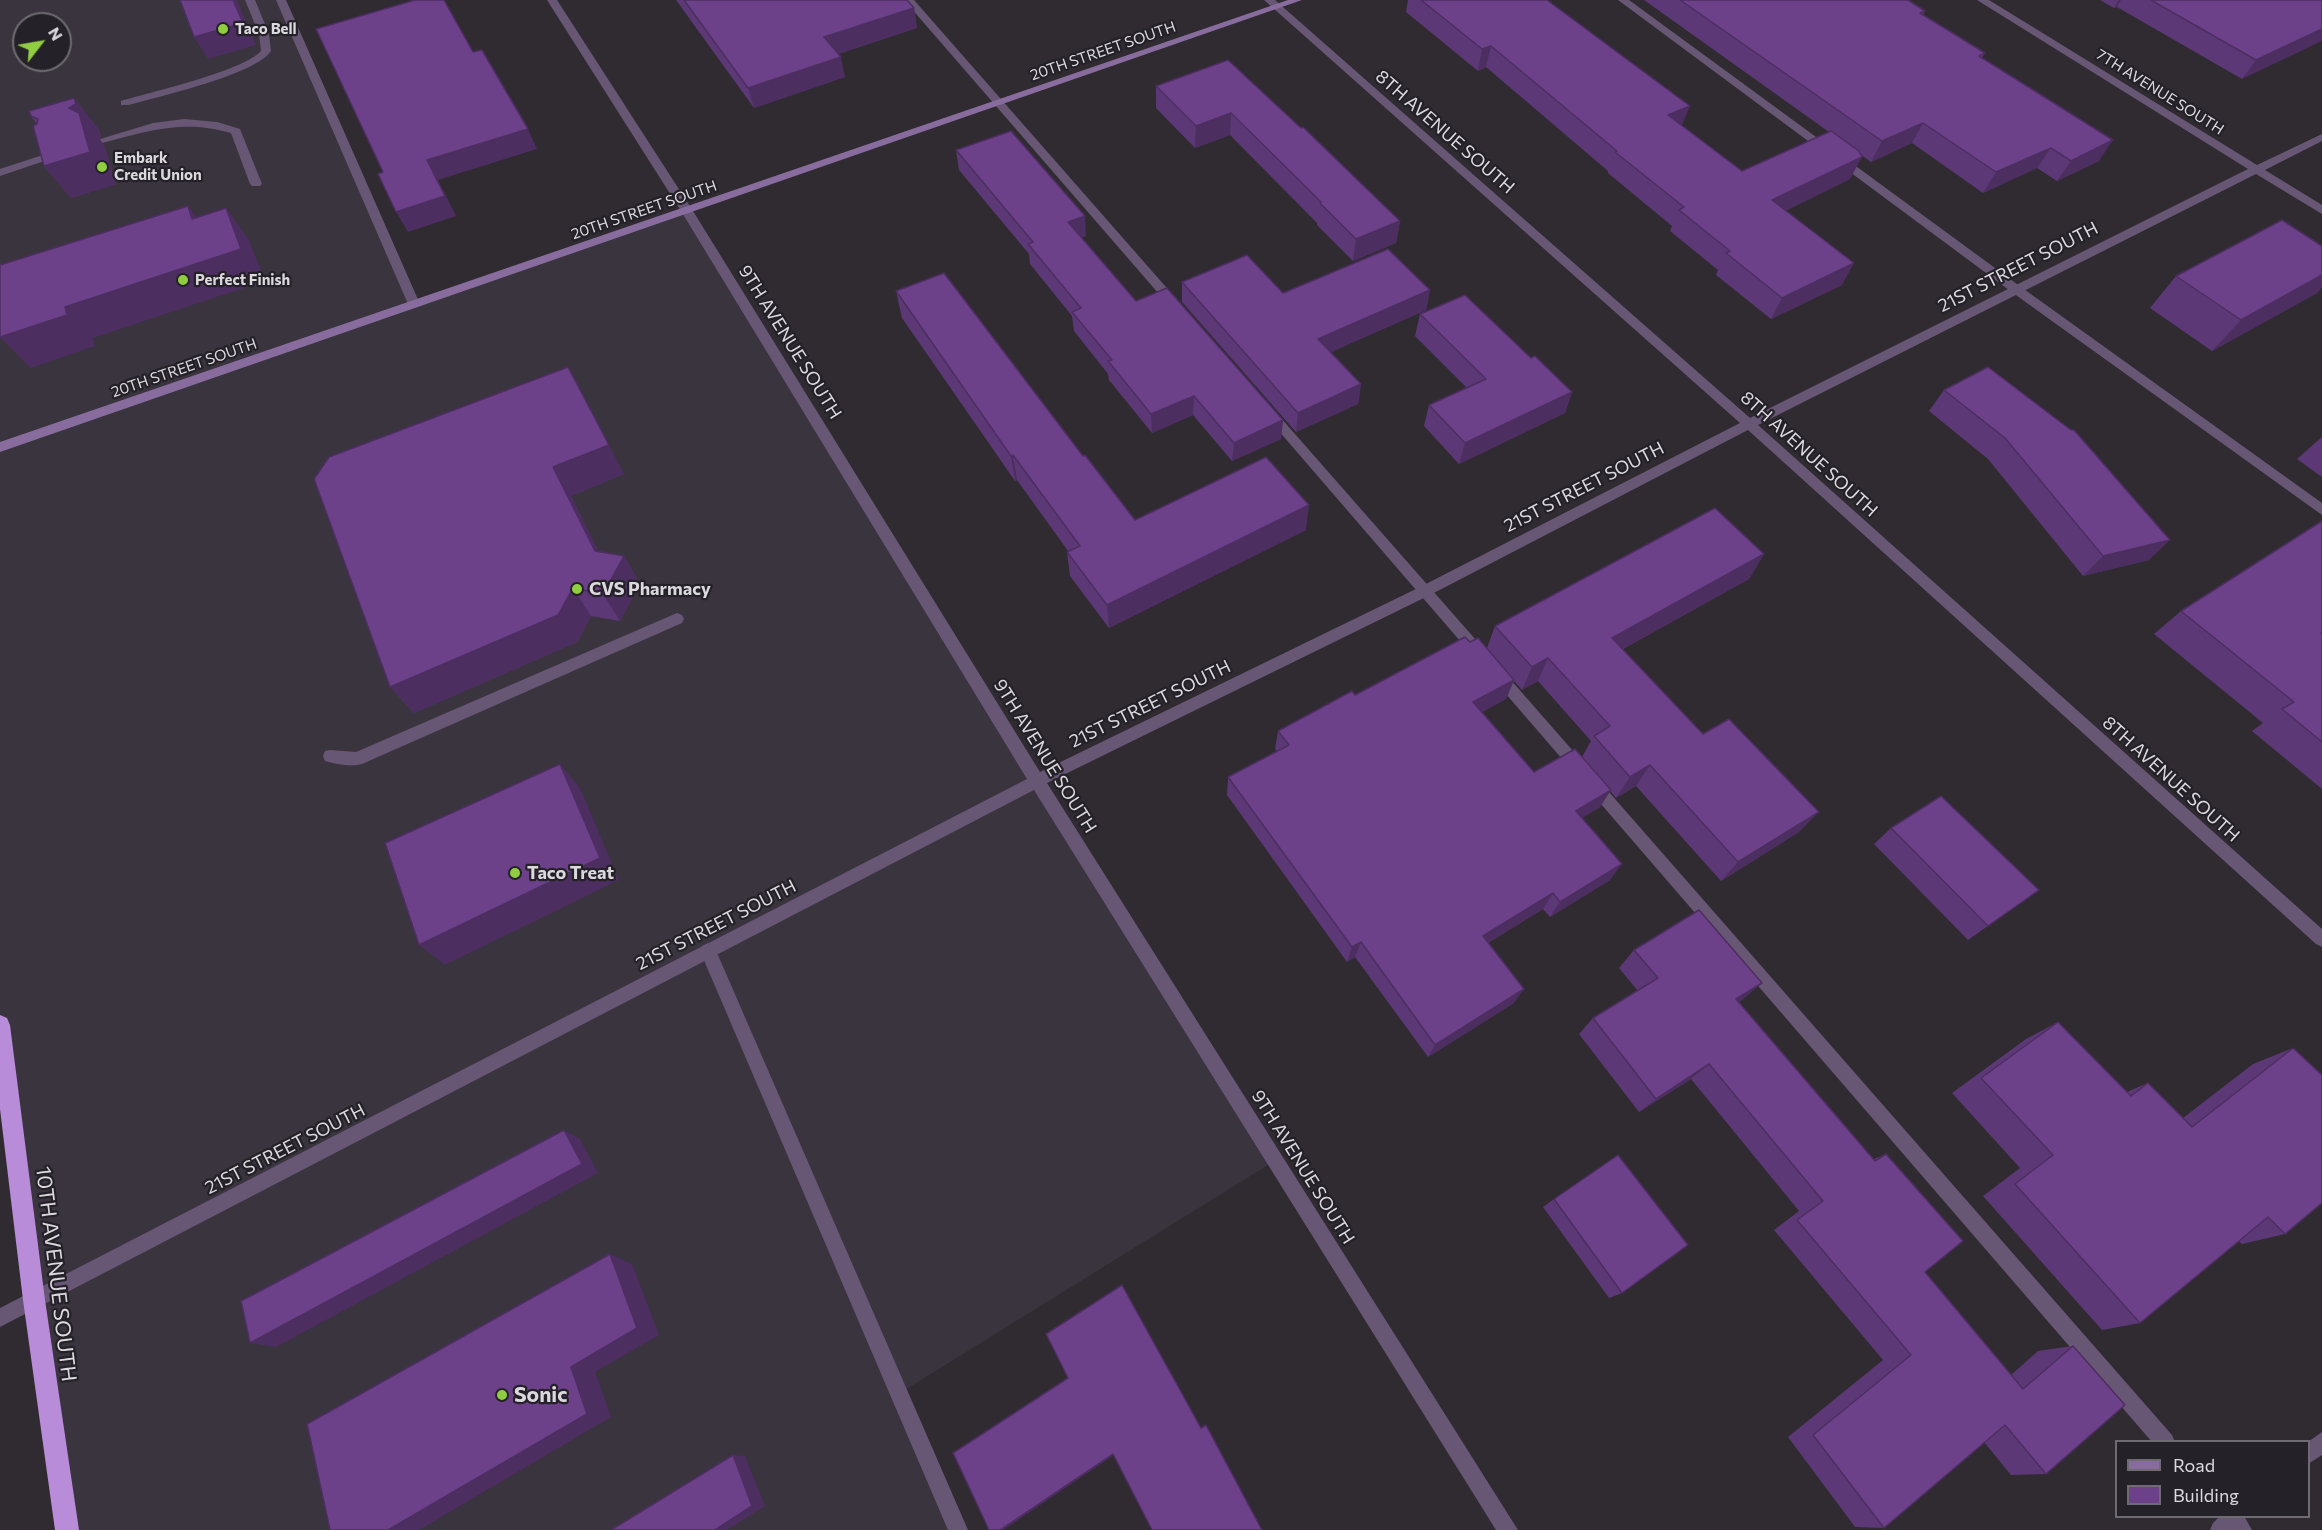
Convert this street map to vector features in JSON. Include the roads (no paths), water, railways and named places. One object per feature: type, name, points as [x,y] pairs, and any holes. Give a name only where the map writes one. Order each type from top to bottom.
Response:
[{"type":"highway","name":"10TH AVENUE SOUTH","points":[[0,1024],[34,1300],[67,1530]]},
{"type":"street","points":[[125,103],[241,68],[258,59],[266,51],[267,43],[250,0]]},
{"type":"street","points":[[282,0],[414,304]]},
{"type":"street","name":"9TH AVENUE SOUTH","points":[[552,0],[687,212],[1037,782],[1508,1530]]},
{"type":"street","points":[[909,0],[1188,320]]},
{"type":"street","name":"20TH STREET SOUTH","points":[[0,447],[999,104],[1273,4],[1297,0]]},
{"type":"street","points":[[1623,0],[2017,290],[2322,510]]},
{"type":"street","name":"7TH AVENUE SOUTH","points":[[1982,0],[2322,210]]},
{"type":"street","name":"8TH AVENUE SOUTH","points":[[1273,4],[1749,423],[2322,939]]},
{"type":"street","points":[[102,140],[141,128],[180,120],[211,122],[236,131],[256,184]]},
{"type":"street","name":"21ST STREET SOUTH","points":[[0,1318],[1037,782],[1425,591],[1749,423],[2322,137]]},
{"type":"street","points":[[0,173],[58,153]]},
{"type":"street","points":[[1259,401],[2163,1440]]},
{"type":"street","points":[[330,756],[357,759],[677,619]]},
{"type":"street","points":[[708,951],[958,1530]]},
{"type":"street","points":[[2310,1452],[2322,1442]]},
{"type":"place","name":"Taco Bell","points":[[223,29]]},
{"type":"place","name":"Embark Credit Union","points":[[102,167]]},
{"type":"place","name":"Perfect Finish","points":[[183,280]]},
{"type":"place","name":"CVS Pharmacy","points":[[577,589]]},
{"type":"place","name":"Taco Treat","points":[[515,873]]},
{"type":"place","name":"Sonic","points":[[502,1395]]}]
